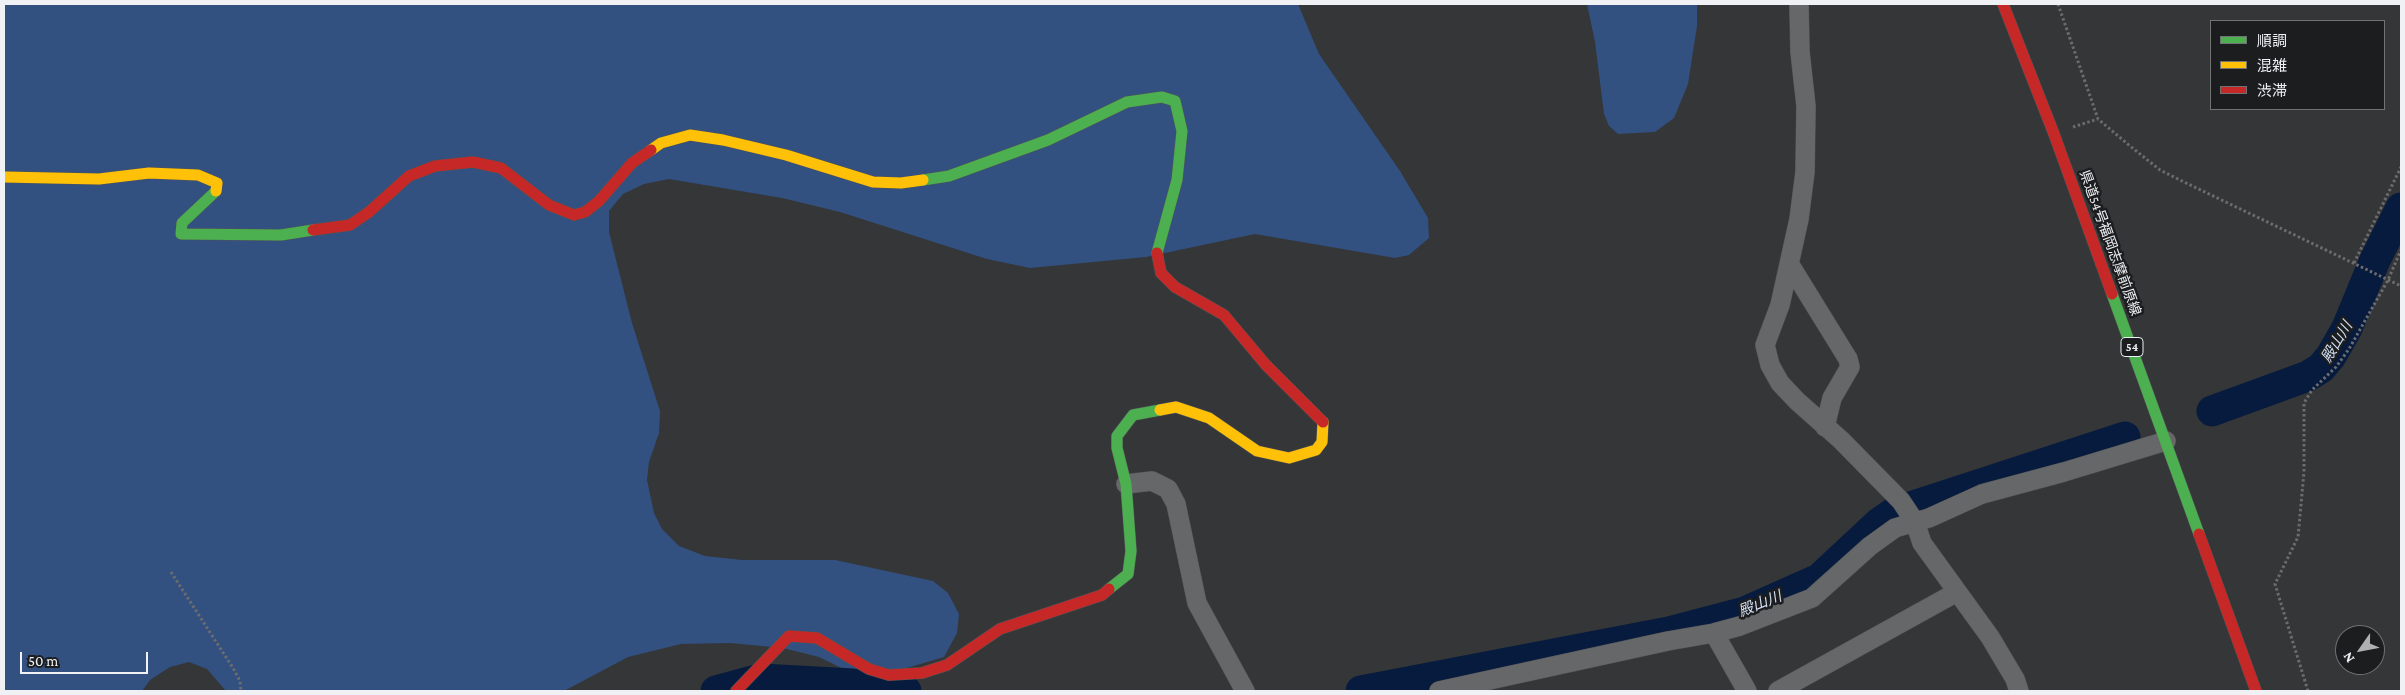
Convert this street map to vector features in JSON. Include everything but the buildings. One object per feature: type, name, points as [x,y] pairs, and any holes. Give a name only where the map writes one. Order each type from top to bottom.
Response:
[{"type":"street","points":[[1799,4],[1800,52],[1806,106],[1805,172],[1799,219],[1790,265],[1780,306],[1765,345],[1770,365],[1780,384],[1824,427],[1841,440],[1901,501],[1915,522],[1922,543],[1990,637],[2015,679],[2019,691]]},
{"type":"street","name":"県道54号福岡志摩前原線","points":[[2003,4],[2054,134],[2256,691]]},
{"type":"street","points":[[4,177],[99,179],[149,173],[198,175],[217,183],[216,193],[182,224],[181,234],[281,235],[350,225],[369,212],[409,176],[434,166],[473,162],[501,168],[549,205],[574,215],[585,212],[599,201],[632,163],[661,143],[690,136],[724,140],[786,155],[873,182],[901,183],[949,176],[1048,140],[1126,102],[1162,97],[1175,101],[1182,132],[1177,180],[1157,253],[1161,273],[1175,287],[1224,315],[1266,365],[1322,422],[1322,442],[1316,450],[1289,458],[1257,450],[1209,418],[1176,407],[1132,415],[1117,436],[1126,484],[1131,551],[1128,574],[1102,595],[1000,629],[947,665],[922,673],[889,675],[869,669],[817,638],[789,636],[736,691]]},
{"type":"street","points":[[1790,265],[1848,359],[1850,368],[1832,398],[1824,427]]},
{"type":"street","points":[[1439,691],[1668,641],[1714,634],[1812,598],[1870,546],[1895,528],[1929,518],[1982,494],[2064,472],[2166,440]]},
{"type":"street","points":[[1126,484],[1152,481],[1168,489],[1176,504],[1197,603],[1245,691]]},
{"type":"street","points":[[1778,691],[1957,592]]},
{"type":"street","points":[[1714,634],[1747,691]]},
{"type":"path","points":[[2058,4],[2098,119],[2160,170],[2401,286]]},
{"type":"path","points":[[2354,263],[2401,167]]},
{"type":"path","points":[[2308,691],[2275,584],[2298,537],[2304,472],[2304,403],[2312,390],[2336,367],[2350,349],[2388,280],[2401,250]]},
{"type":"path","points":[[171,572],[233,668],[240,681],[241,691]]},
{"type":"shaded area","points":[[4,4],[1298,4],[1319,54],[1400,171],[1428,218],[1429,238],[1409,255],[1395,258],[1255,234],[1146,257],[1030,268],[987,259],[840,212],[782,198],[669,179],[644,184],[623,194],[609,211],[609,232],[632,323],[660,411],[659,433],[649,462],[647,480],[654,513],[662,529],[679,546],[705,556],[742,560],[835,560],[933,581],[948,593],[959,614],[957,633],[944,657],[866,680],[819,657],[783,648],[730,643],[681,644],[628,657],[564,691],[226,691],[207,669],[189,662],[170,667],[150,680],[142,691],[4,691]]},
{"type":"shaded area","points":[[1587,4],[1697,4],[1697,26],[1688,84],[1674,118],[1655,132],[1618,134],[1609,126],[1604,114],[1595,42]]},
{"type":"waterway","name":"殿山川","points":[[2212,411],[2308,376],[2321,368],[2331,356],[2347,328],[2375,260],[2401,208]]},
{"type":"waterway","name":"殿山川","points":[[1361,691],[1669,632],[1745,612],[1819,579],[1879,523],[1895,512],[2125,437]]},
{"type":"waterway","name":"殿山川","points":[[716,691],[760,679],[853,684],[906,691]]},
{"type":"traffic: fast","points":[[923,180],[949,176],[1048,140],[1127,102],[1162,97],[1175,101],[1182,131],[1177,180],[1157,253]]},
{"type":"traffic: fast","points":[[216,191],[182,223],[181,234],[281,235],[313,230]]},
{"type":"traffic: fast","points":[[2112,294],[2199,534]]},
{"type":"traffic: fast","points":[[1109,589],[1128,574],[1131,551],[1126,484],[1117,448],[1117,436],[1133,415],[1160,410]]},
{"type":"traffic: slow","points":[[651,150],[661,143],[690,135],[723,140],[786,155],[873,182],[901,183],[923,180]]},
{"type":"traffic: slow","points":[[4,177],[99,179],[149,173],[198,175],[217,183],[216,191]]},
{"type":"traffic: slow","points":[[1160,410],[1176,407],[1209,418],[1257,451],[1289,458],[1316,450],[1322,442],[1323,422]]},
{"type":"traffic: jam","points":[[2003,4],[2054,134],[2112,294]]},
{"type":"traffic: jam","points":[[313,230],[350,225],[369,212],[409,176],[435,166],[473,162],[501,168],[549,205],[574,215],[585,212],[599,201],[632,163],[651,150]]},
{"type":"traffic: jam","points":[[1157,253],[1161,273],[1175,287],[1224,315],[1266,365],[1323,422]]},
{"type":"traffic: jam","points":[[2199,534],[2256,691]]},
{"type":"traffic: jam","points":[[736,691],[789,636],[817,638],[869,669],[889,675],[922,673],[947,665],[1000,629],[1102,595],[1109,589]]}]
